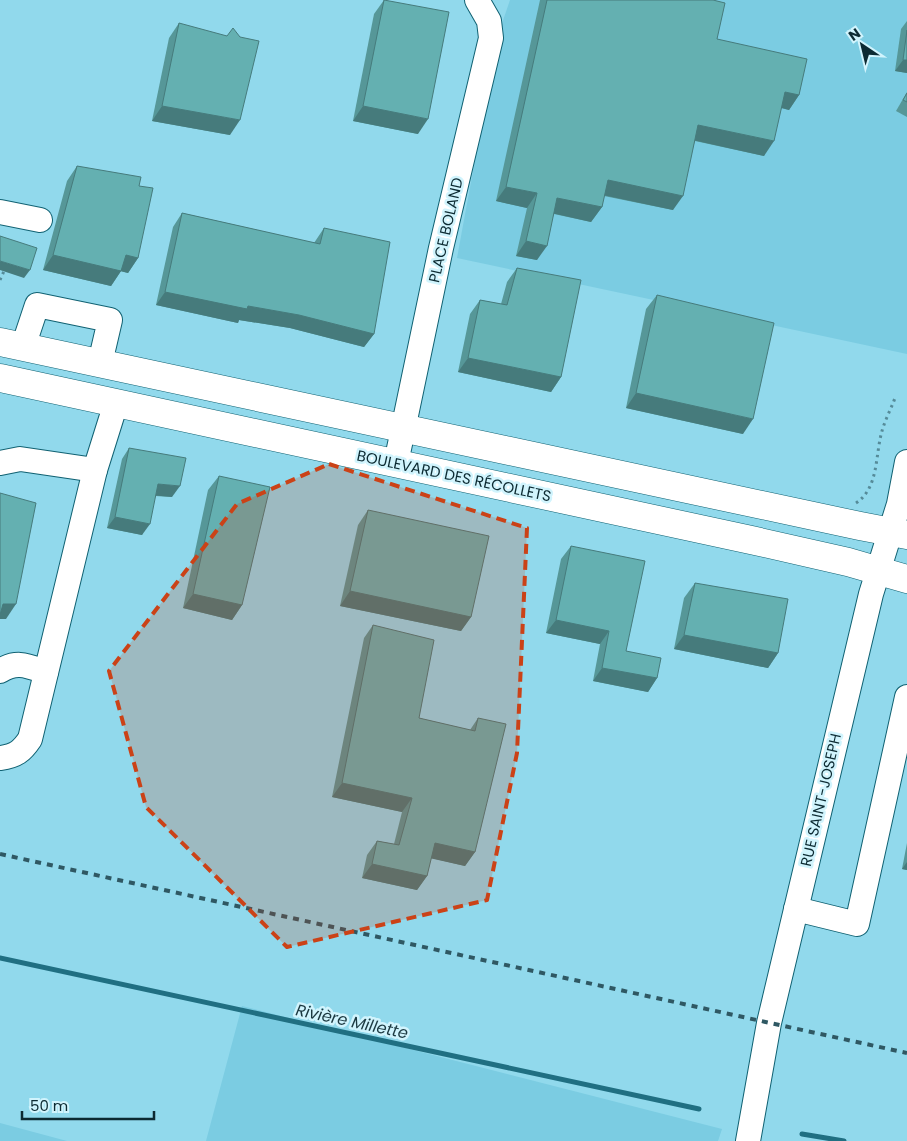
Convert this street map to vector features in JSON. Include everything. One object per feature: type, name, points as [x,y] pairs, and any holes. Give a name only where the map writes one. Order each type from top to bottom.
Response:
[{"type":"main road","points":[[11,344],[899,533]]},
{"type":"main road","name":"BOULEVARD DES RÉCOLLETS","points":[[0,378],[750,540],[848,562],[907,579]]},
{"type":"street","name":"PLACE BOLAND","points":[[396,463],[441,248],[490,38],[489,21],[477,0]]},
{"type":"street","points":[[0,212],[40,220]]},
{"type":"street","points":[[11,344],[37,305],[110,320],[100,363]]},
{"type":"street","points":[[0,758],[8,757],[22,750],[30,739],[95,470],[116,403]]},
{"type":"street","points":[[0,463],[20,459],[95,470]]},
{"type":"street","name":"RUE SAINT-JOSEPH","points":[[748,1141],[769,1022],[862,628],[878,571],[899,533],[898,504],[907,462]]},
{"type":"street","points":[[0,671],[9,665],[24,664],[46,672]]},
{"type":"street","points":[[796,909],[857,924],[907,698]]},
{"type":"path","points":[[0,280],[4,271]]},
{"type":"path","points":[[858,502],[871,488],[882,431],[895,398]]},
{"type":"highlighted area","points":[[329,464],[527,528],[517,753],[487,900],[287,947],[146,807],[109,671],[237,504]]},
{"type":"shaded area","points":[[510,0],[907,0],[907,354],[457,258],[498,35]]},
{"type":"shaded area","points":[[242,1006],[722,1129],[718,1141],[206,1141]]},
{"type":"shaded area","points":[[0,1123],[67,1141],[0,1141]]},
{"type":"building","points":[[384,0],[449,12],[428,119],[363,106]]},
{"type":"building","points":[[547,0],[713,0],[725,3],[717,39],[807,59],[799,95],[785,92],[774,141],[698,125],[683,196],[608,180],[602,207],[557,198],[547,246],[526,241],[537,193],[506,187]]},
{"type":"building","points":[[179,23],[227,36],[233,28],[240,37],[259,41],[240,120],[162,106]]},
{"type":"building","points":[[907,30],[907,60],[903,60]]},
{"type":"building","points":[[907,93],[907,102],[903,100]]},
{"type":"building","points":[[77,166],[141,177],[139,186],[153,188],[138,258],[126,255],[121,271],[53,255]]},
{"type":"building","points":[[182,213],[320,244],[324,228],[390,242],[374,334],[299,315],[248,306],[247,309],[165,292]]},
{"type":"building","points":[[0,236],[37,248],[30,270],[0,261]]},
{"type":"building","points":[[517,268],[581,280],[561,377],[468,358],[480,300],[507,305]]},
{"type":"building","points":[[657,295],[774,323],[753,419],[636,393]]},
{"type":"building","points":[[129,448],[186,458],[180,486],[158,484],[150,524],[115,517]]},
{"type":"building","points":[[219,476],[270,487],[242,605],[193,594]]},
{"type":"building","points":[[0,493],[36,503],[16,604],[3,604],[0,615]]},
{"type":"building","points":[[368,510],[489,536],[471,617],[350,591]]},
{"type":"building","points":[[571,546],[645,561],[626,651],[661,658],[657,678],[602,668],[609,631],[556,620]]},
{"type":"building","points":[[695,583],[788,599],[778,653],[684,635]]},
{"type":"building","points":[[373,625],[434,640],[419,718],[475,731],[478,718],[506,724],[475,852],[435,843],[427,876],[372,864],[377,841],[399,845],[412,798],[342,783]]},
{"type":"waterway","name":"Rivière Millette","points":[[0,958],[699,1109]]},
{"type":"waterway","name":"Rivière Millette","points":[[802,1134],[844,1141]]},
{"type":"railway","points":[[0,854],[907,1053]]}]
